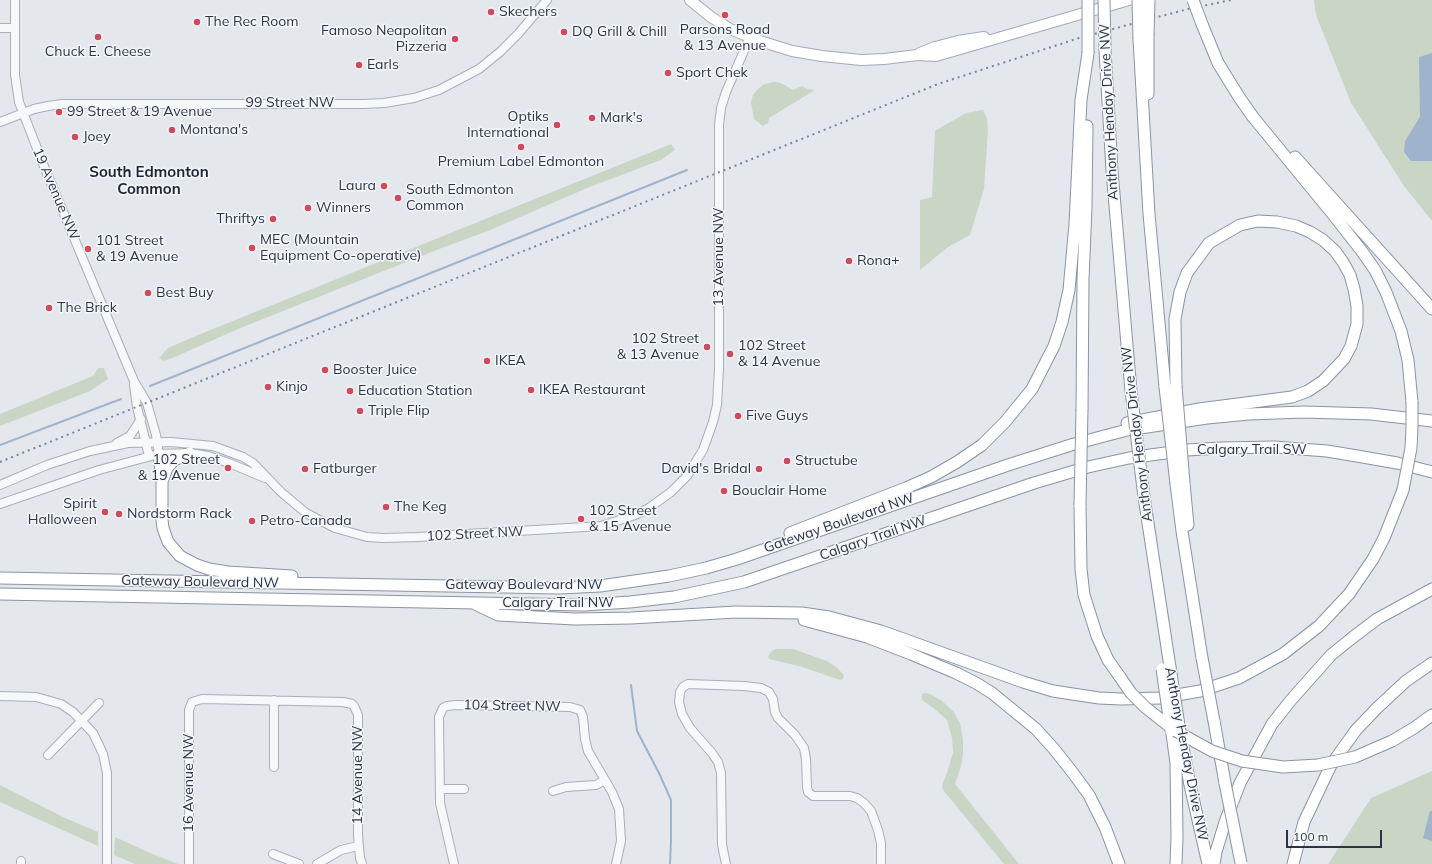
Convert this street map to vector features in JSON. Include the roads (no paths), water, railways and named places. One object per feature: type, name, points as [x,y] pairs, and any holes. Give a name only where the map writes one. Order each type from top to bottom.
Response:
[{"type":"highway","points":[[1088,0],[1086,207],[1083,280],[1080,505],[1081,569],[1084,595],[1097,636],[1108,660],[1131,693],[1145,707],[1174,730],[1212,750],[1242,761],[1283,767],[1318,765],[1355,757],[1392,741],[1432,716]]},
{"type":"highway","name":"Anthony Henday Drive NW","points":[[1104,0],[1105,50],[1112,172],[1131,391],[1166,668],[1176,733],[1190,785],[1208,864]]},
{"type":"highway","points":[[1138,0],[1143,37],[1146,168],[1154,277],[1165,387],[1192,564],[1195,621],[1241,864]]},
{"type":"highway","points":[[1143,37],[1148,0]]},
{"type":"highway","points":[[1193,0],[1211,42],[1246,98],[1267,126],[1432,309]]},
{"type":"highway","points":[[471,602],[498,615],[575,619],[773,612],[802,613],[829,617],[881,631],[1023,682],[1053,691],[1099,698],[1160,698],[1200,691],[1239,678],[1283,654],[1319,626],[1349,594],[1373,559],[1387,532],[1403,490],[1411,448],[1412,402],[1408,360],[1401,331],[1386,292],[1375,270],[1331,212],[1253,117],[1218,63],[1211,42]]},
{"type":"highway","points":[[737,558],[758,545],[931,477],[982,445],[1014,412],[1032,389],[1054,346],[1062,322],[1069,290],[1074,237],[1081,100],[1088,53]]},
{"type":"highway","points":[[1008,465],[1064,441],[1100,429],[1166,415],[1292,397],[1316,386],[1344,359],[1351,346],[1357,324],[1357,306],[1350,275],[1343,262],[1324,240],[1310,232],[1296,226],[1277,222],[1258,222],[1240,225],[1209,243],[1188,273],[1180,292],[1175,319],[1176,386],[1180,484]]},
{"type":"highway","name":"Gateway Boulevard NW","points":[[0,578],[560,588],[600,586],[669,576],[706,568],[1008,465],[1114,433],[1200,419],[1249,414],[1304,412],[1363,413],[1432,421]]},
{"type":"highway","name":"Calgary Trail SW","points":[[1073,471],[1123,459],[1166,453],[1221,448],[1275,447],[1327,451],[1397,463],[1432,472]]},
{"type":"highway","points":[[190,453],[180,456],[170,464],[164,473],[162,481],[162,520],[165,537],[171,547],[186,560],[209,569],[228,572],[295,576],[338,584]]},
{"type":"highway","points":[[154,455],[162,481]]},
{"type":"highway","name":"Calgary Trail NW","points":[[0,594],[583,605],[674,597],[744,582],[1073,471]]},
{"type":"highway","points":[[1214,864],[1225,822],[1240,783],[1272,724],[1291,700],[1331,655],[1352,638],[1377,620],[1432,589]]},
{"type":"highway","points":[[0,601],[48,594]]},
{"type":"highway","points":[[773,612],[859,635],[911,654],[956,673],[976,683],[992,694],[1036,729],[1073,773],[1089,795],[1105,827],[1119,864]]},
{"type":"highway","points":[[1293,864],[1304,822],[1331,765],[1356,730],[1377,708],[1406,682],[1432,663]]},
{"type":"highway","points":[[1176,733],[1176,864]]},
{"type":"main road","points":[[690,0],[720,22],[750,37],[792,51],[861,60],[917,55],[935,47],[958,41],[1025,30],[1129,0]]},
{"type":"street","name":"19 Avenue NW","points":[[15,0],[15,75],[17,93],[23,113],[134,381],[147,403],[157,442],[154,455]]},
{"type":"street","name":"99 Street NW","points":[[0,122],[23,113],[62,104],[363,104],[384,103],[414,98],[439,90],[479,69],[500,52],[518,34],[547,0]]},
{"type":"street","points":[[0,28],[14,28]]},
{"type":"street","name":"13 Avenue NW","points":[[687,476],[703,450],[713,422],[717,405],[719,325],[719,125],[721,108],[726,92],[750,37]]},
{"type":"street","name":"19 Avenue NW","points":[[134,381],[137,407],[146,442],[154,455]]},
{"type":"street","points":[[0,485],[47,465],[111,446],[130,436],[141,419]]},
{"type":"street","name":"102 Street NW","points":[[111,446],[146,442],[198,443],[222,449],[243,457],[253,463],[266,478],[293,503],[319,521],[350,533],[367,537],[384,538],[426,537],[601,526],[635,515],[649,508],[671,492],[687,476]]},
{"type":"street","name":"102 Street NW","points":[[0,504],[99,470],[154,455],[190,453],[216,458],[266,478]]},
{"type":"street","points":[[726,864],[722,845],[722,780],[719,767],[712,753],[690,728],[682,714],[679,696],[683,687],[692,684],[744,686],[761,688],[769,692],[773,699],[775,712],[778,718],[795,734],[804,748],[806,759],[806,787],[808,792],[813,796],[854,797],[864,803],[873,817],[878,830],[881,843],[881,864]]},
{"type":"street","points":[[0,696],[28,696],[44,698],[67,708],[93,733],[103,754],[107,781],[107,864]]},
{"type":"street","name":"16 Avenue NW","points":[[189,864],[190,705],[192,702],[202,699],[274,700]]},
{"type":"street","points":[[274,700],[274,767]]},
{"type":"street","name":"14 Avenue NW","points":[[274,700],[343,702],[354,706],[358,715],[358,846],[362,864]]},
{"type":"street","points":[[48,755],[99,703]]},
{"type":"street","name":"104 Street NW","points":[[440,789],[439,718],[443,708],[451,705],[570,707],[580,710],[583,717],[585,739],[588,751],[605,780]]},
{"type":"street","points":[[552,791],[566,786],[596,785],[605,780],[616,801],[620,815],[621,841],[616,864]]},
{"type":"street","points":[[454,864],[442,813],[440,789],[464,789]]},
{"type":"street","points":[[317,864],[341,850],[358,846]]},
{"type":"street","points":[[273,854],[299,864]]},
{"type":"water","points":[[1432,53],[1432,161],[1411,161],[1404,152],[1405,141],[1420,117],[1419,57]]},
{"type":"water","points":[[1430,811],[1432,811],[1432,841],[1423,838]]},
{"type":"waterway","points":[[150,386],[687,170]]},
{"type":"waterway","points":[[0,445],[121,399]]},
{"type":"waterway","points":[[631,685],[637,731],[671,800],[670,864]]},
{"type":"railway","points":[[0,462],[938,84],[1079,38],[1188,9],[1231,0]]},
{"type":"place","name":"Skechers","points":[[491,12]]},
{"type":"place","name":"Parsons Road & 13 Avenue","points":[[725,15]]},
{"type":"place","name":"The Rec Room","points":[[197,22]]},
{"type":"place","name":"DQ Grill & Chill","points":[[564,32]]},
{"type":"place","name":"Chuck E. Cheese","points":[[98,37]]},
{"type":"place","name":"Famoso Neapolitan Pizzeria","points":[[455,39]]},
{"type":"place","name":"Earls","points":[[359,65]]},
{"type":"place","name":"Sport Chek","points":[[668,73]]},
{"type":"place","name":"99 Street & 19 Avenue","points":[[59,112]]},
{"type":"place","name":"Mark's","points":[[592,118]]},
{"type":"place","name":"Optiks International","points":[[557,125]]},
{"type":"place","name":"Montana's","points":[[172,130]]},
{"type":"place","name":"Joey","points":[[75,137]]},
{"type":"place","name":"Premium Label Edmonton","points":[[521,147]]},
{"type":"place","name":"Laura","points":[[384,186]]},
{"type":"place","name":"South Edmonton Common","points":[[398,198]]},
{"type":"place","name":"Winners","points":[[308,208]]},
{"type":"place","name":"Thriftys","points":[[273,219]]},
{"type":"place","name":"MEC (Mountain Equipment Co-operative)","points":[[252,248]]},
{"type":"place","name":"101 Street & 19 Avenue","points":[[88,249]]},
{"type":"place","name":"Rona+","points":[[849,261]]},
{"type":"place","name":"Best Buy","points":[[148,293]]},
{"type":"place","name":"The Brick","points":[[49,308]]},
{"type":"place","name":"102 Street & 13 Avenue","points":[[707,347]]},
{"type":"place","name":"102 Street & 14 Avenue","points":[[730,354]]},
{"type":"place","name":"IKEA","points":[[487,361]]},
{"type":"place","name":"Booster Juice","points":[[325,370]]},
{"type":"place","name":"Kinjo","points":[[268,387]]},
{"type":"place","name":"IKEA Restaurant","points":[[531,390]]},
{"type":"place","name":"Education Station","points":[[350,391]]},
{"type":"place","name":"Triple Flip","points":[[360,411]]},
{"type":"place","name":"Five Guys","points":[[738,416]]},
{"type":"place","name":"Structube","points":[[787,461]]},
{"type":"place","name":"102 Street & 19 Avenue","points":[[228,468]]},
{"type":"place","name":"Fatburger","points":[[305,469]]},
{"type":"place","name":"David's Bridal","points":[[759,469]]},
{"type":"place","name":"Bouclair Home","points":[[724,491]]},
{"type":"place","name":"The Keg","points":[[386,507]]},
{"type":"place","name":"Spirit Halloween","points":[[105,512]]},
{"type":"place","name":"Nordstorm Rack","points":[[119,514]]},
{"type":"place","name":"102 Street & 15 Avenue","points":[[581,519]]},
{"type":"place","name":"Petro-Canada","points":[[252,521]]},
{"type":"district","name":"South Edmonton Common","points":[[149,180]]}]
